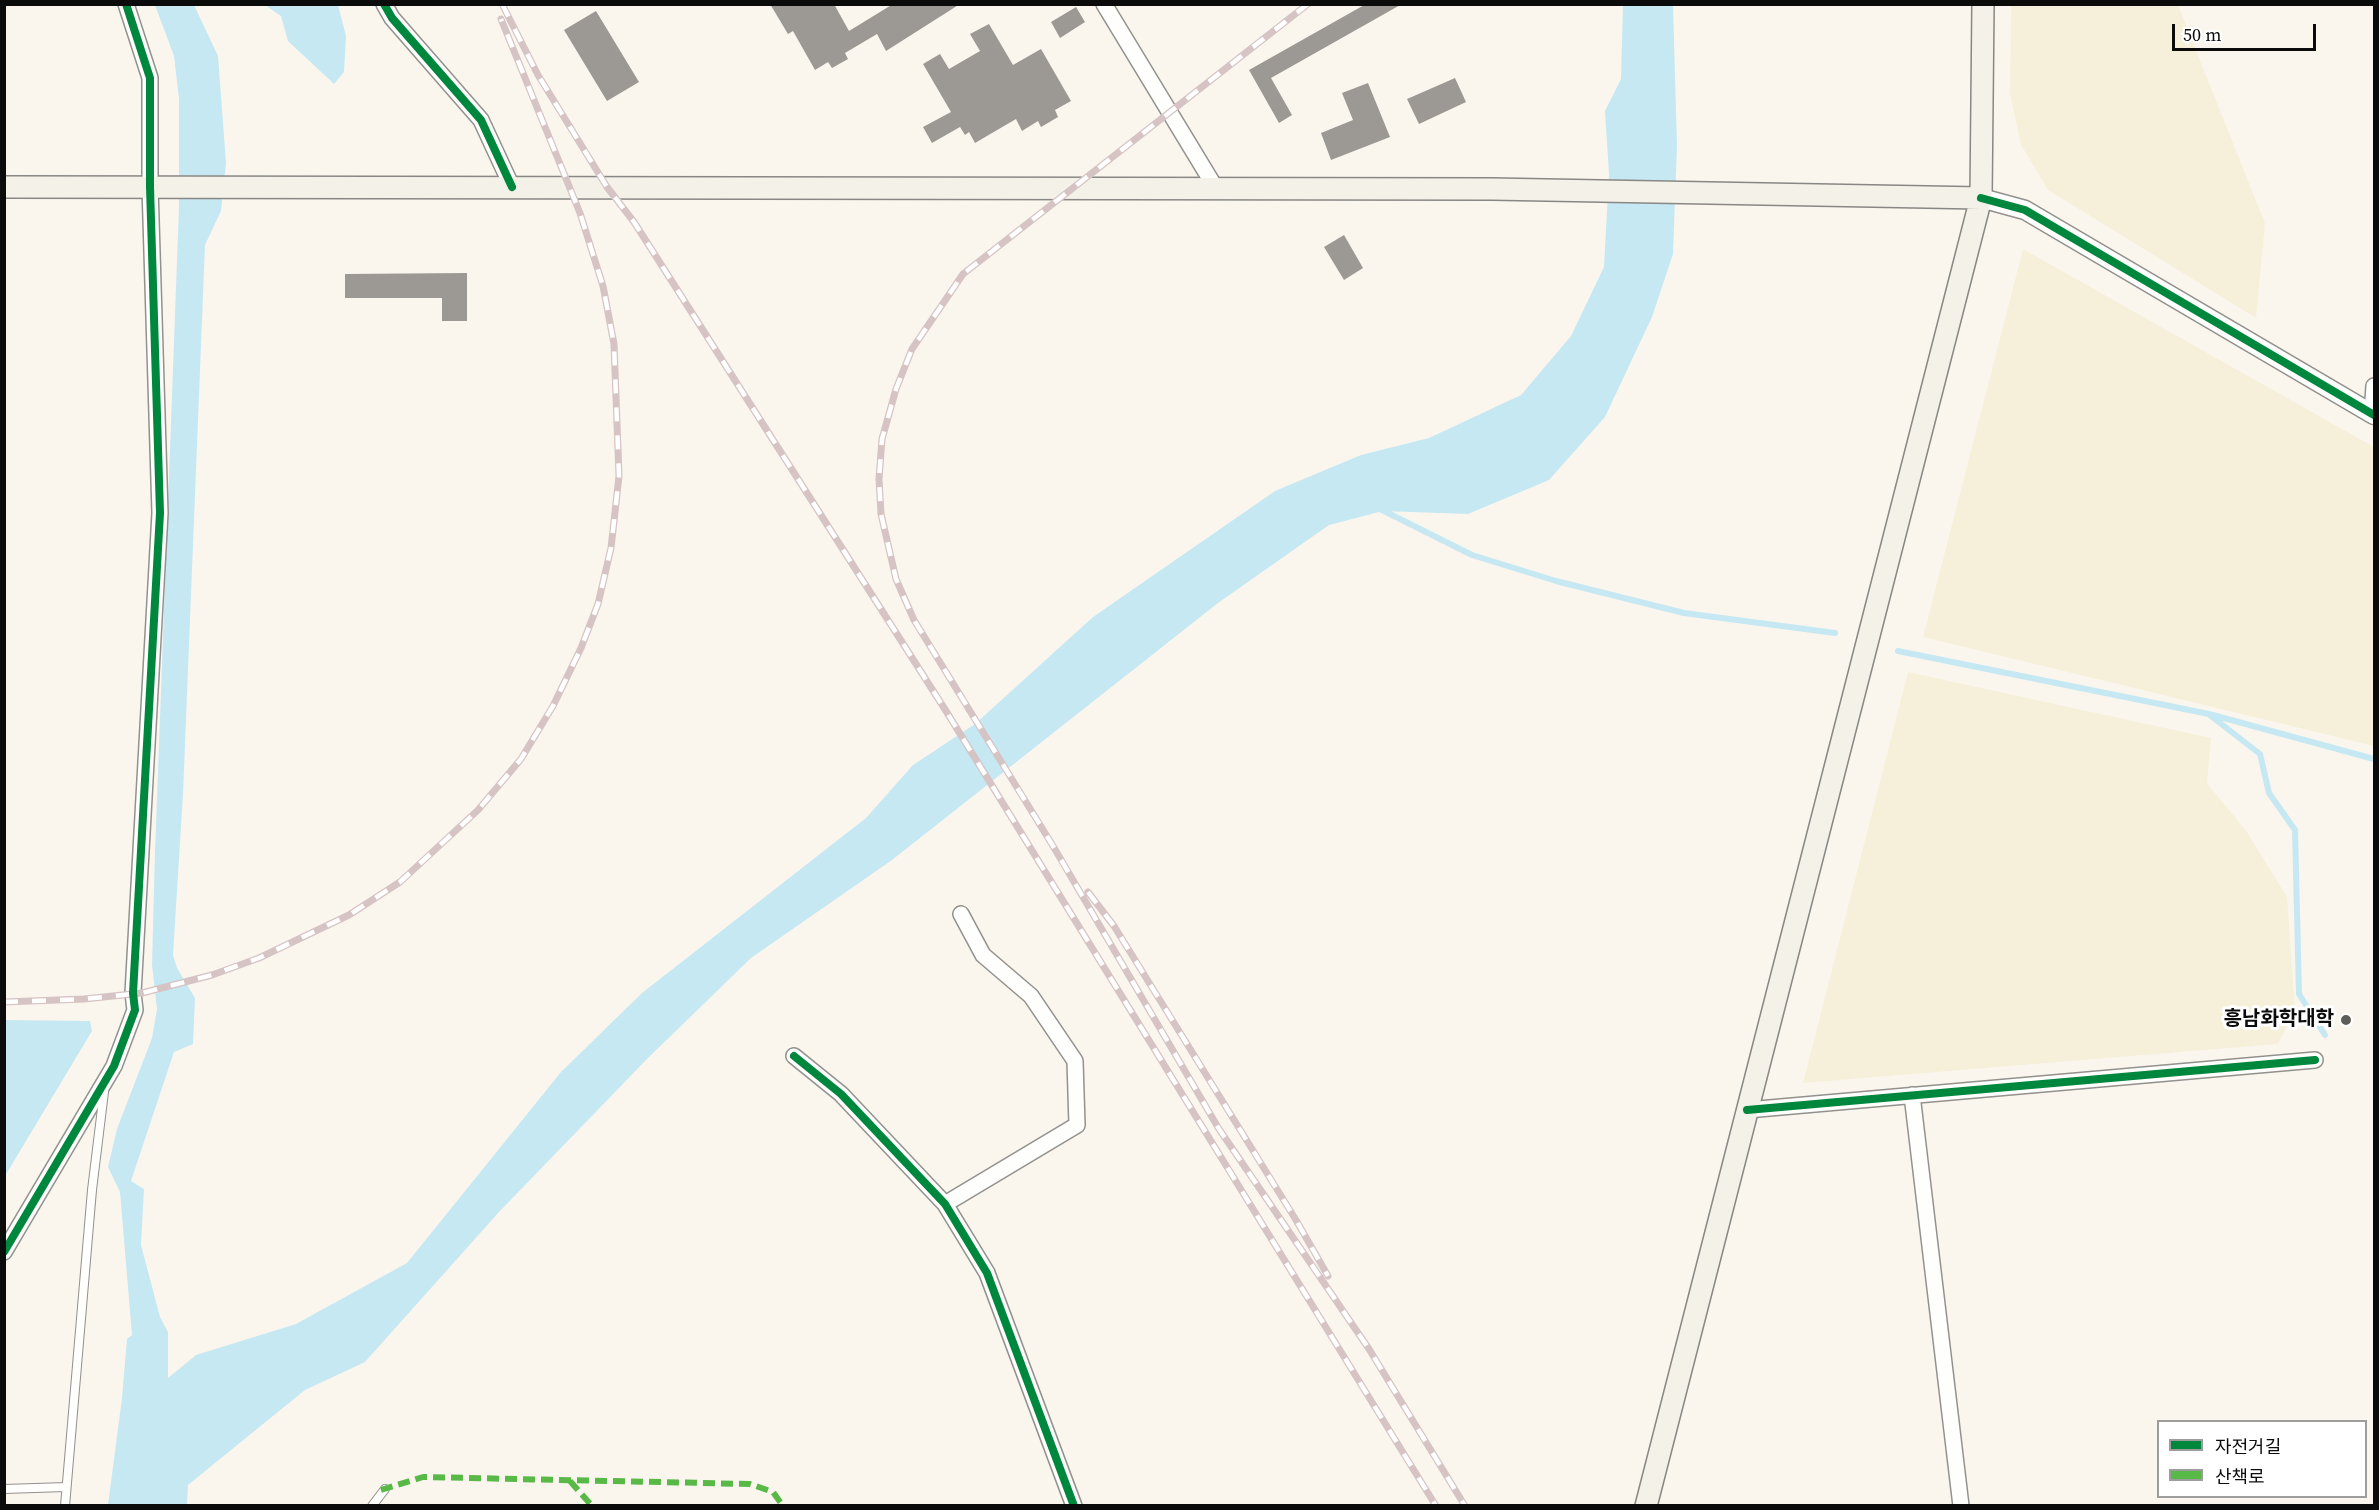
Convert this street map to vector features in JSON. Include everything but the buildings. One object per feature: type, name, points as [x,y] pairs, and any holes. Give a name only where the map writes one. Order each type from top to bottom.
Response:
[{"type":"main road","points":[[1646,1506],[1981,198],[1983,4]]},
{"type":"main road","points":[[4,186],[1215,187],[1788,193],[1981,198]]},
{"type":"street","points":[[4,1252],[114,1066],[135,1010],[133,993],[160,513],[157,187],[150,78],[126,4]]},
{"type":"street","points":[[384,4],[392,18],[481,120],[512,187]]},
{"type":"street","points":[[1104,4],[1215,187]]},
{"type":"street","points":[[1981,198],[2025,210],[2373,414],[2374,386]]},
{"type":"street","points":[[945,1204],[1077,1125],[1075,1062],[1031,996],[983,955],[962,914]]},
{"type":"street","points":[[794,1056],[841,1094],[945,1204],[987,1273],[1074,1506]]},
{"type":"street","points":[[1747,1110],[2315,1060]]},
{"type":"street","points":[[1912,1095],[1961,1506]]},
{"type":"lane","points":[[65,1506],[92,1190],[105,1082]]},
{"type":"lane","points":[[4,1488],[66,1487]]},
{"type":"lane","points":[[372,1506],[385,1489]]},
{"type":"shaded area","points":[[2011,5],[2178,5],[2265,223],[2256,318],[2048,190],[2021,145],[2010,94]]},
{"type":"shaded area","points":[[2023,249],[2374,447],[2374,746],[1923,637]]},
{"type":"shaded area","points":[[1908,672],[2211,738],[2207,783],[2247,832],[2287,897],[2295,1010],[2278,1044],[1803,1083]]},
{"type":"water","points":[[155,5],[194,5],[218,56],[226,163],[221,211],[205,245],[183,794],[173,955],[177,968],[195,998],[193,1044],[174,1052],[131,1181],[144,1189],[141,1245],[160,1317],[168,1332],[168,1378],[196,1355],[296,1324],[407,1263],[561,1072],[642,993],[866,818],[913,765],[975,724],[1093,617],[1275,491],[1361,455],[1429,438],[1521,395],[1571,336],[1604,267],[1609,174],[1605,111],[1621,79],[1623,5],[1673,5],[1677,146],[1673,254],[1652,317],[1605,417],[1549,480],[1468,514],[1383,511],[1329,525],[1218,603],[892,860],[751,958],[647,1059],[499,1212],[365,1362],[305,1390],[188,1485],[187,1505],[108,1505],[127,1339],[132,1335],[120,1192],[108,1167],[117,1129],[152,1038],[157,1009],[152,965],[179,207],[179,99],[174,56]]},
{"type":"water","points":[[265,5],[338,5],[346,36],[344,72],[334,84],[288,41],[281,16]]},
{"type":"water","points":[[5,1020],[90,1021],[92,1031],[5,1176]]},
{"type":"waterway","points":[[1376,507],[1472,555],[1556,581],[1684,613],[1835,633]]},
{"type":"waterway","points":[[1898,651],[2209,714],[2374,759]]},
{"type":"waterway","points":[[2211,716],[2260,754],[2269,793],[2295,830],[2299,994],[2325,1035]]},
{"type":"railway","points":[[502,4],[538,75],[607,187],[634,222],[946,711],[1436,1506]]},
{"type":"railway","points":[[1308,4],[963,274],[912,349],[896,389],[882,439],[879,479],[881,514],[896,579],[914,620],[1053,846],[1219,1129],[1369,1349],[1465,1506]]},
{"type":"railway","points":[[4,1002],[84,999],[142,993],[212,975],[259,958],[349,915],[400,882],[478,810],[521,759],[553,706],[581,648],[598,604],[611,548],[619,476],[614,344],[603,286],[580,213],[501,19]]},
{"type":"railway","points":[[1088,892],[1114,926],[1296,1220],[1328,1276]]},
{"type":"marked path","points":[[381,1490],[423,1477],[750,1484],[773,1492],[783,1506]]},
{"type":"marked path","points":[[570,1481],[592,1506]]},
{"type":"cycle path","points":[[4,1252],[114,1066],[135,1010],[133,993],[160,513],[150,187],[150,78],[126,4]]},
{"type":"cycle path","points":[[384,4],[392,18],[481,120],[512,187]]},
{"type":"cycle path","points":[[1981,198],[2025,210],[2374,415]]},
{"type":"cycle path","points":[[794,1056],[841,1094],[945,1204],[987,1273],[1074,1506]]},
{"type":"cycle path","points":[[1747,1110],[2315,1060]]},
{"type":"place","name":"흥남화학대학","points":[[2346,1020]]}]
